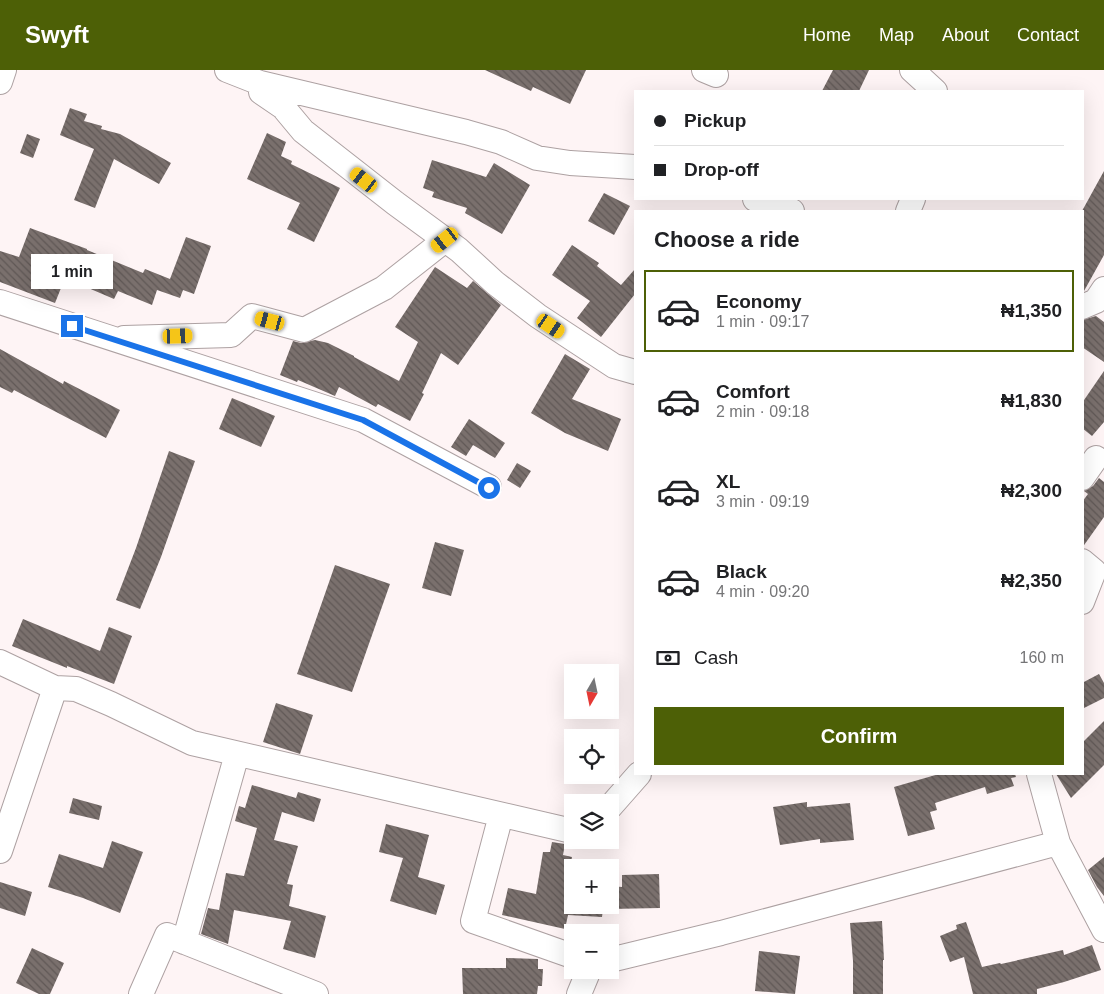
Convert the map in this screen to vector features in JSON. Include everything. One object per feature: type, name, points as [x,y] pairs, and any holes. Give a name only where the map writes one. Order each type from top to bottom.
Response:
[{"type":"street","points":[[0,82],[4,70]]},
{"type":"street","points":[[227,70],[501,142],[537,158],[570,163],[634,167]]},
{"type":"street","points":[[912,70],[933,90]]},
{"type":"street","points":[[268,80],[261,92],[283,107],[303,131],[395,204],[459,250],[495,283],[538,316],[614,366],[634,372]]},
{"type":"street","points":[[758,200],[789,210]]},
{"type":"street","points":[[108,338],[231,335],[252,316],[304,330],[384,288],[445,240]]},
{"type":"street","points":[[0,302],[363,420],[489,488]]},
{"type":"street","points":[[1084,475],[1096,458]]},
{"type":"street","points":[[1084,596],[1094,569]]},
{"type":"street","points":[[0,662],[55,688],[76,689],[192,743],[564,829]]},
{"type":"street","points":[[0,850],[55,688]]},
{"type":"street","points":[[184,942],[237,754]]},
{"type":"street","points":[[619,797],[638,775]]},
{"type":"street","points":[[1039,775],[1058,843],[1102,918]]},
{"type":"street","points":[[500,815],[474,921],[564,953]]},
{"type":"street","points":[[619,958],[721,933],[1058,843]]},
{"type":"street","points":[[141,994],[167,935],[316,994]]},
{"type":"street","points":[[579,994],[585,979]]},
{"type":"building","points":[[485,70],[586,70],[570,104],[533,87],[531,91]]},
{"type":"building","points":[[833,70],[869,70],[859,90],[823,90]]},
{"type":"building","points":[[70,108],[87,114],[84,121],[102,126],[101,129],[120,134],[171,163],[159,184],[114,159],[95,208],[74,200],[94,149],[60,135]]},
{"type":"building","points":[[267,133],[286,142],[281,156],[292,161],[291,164],[340,188],[314,242],[287,229],[300,203],[247,179]]},
{"type":"building","points":[[27,134],[40,139],[33,158],[20,153]]},
{"type":"building","points":[[432,160],[486,177],[494,163],[530,185],[502,234],[465,213],[467,208],[432,197],[434,192],[423,188]]},
{"type":"building","points":[[1104,171],[1104,255],[1084,291],[1084,210]]},
{"type":"building","points":[[604,193],[630,206],[614,235],[588,221]]},
{"type":"building","points":[[30,228],[87,249],[143,273],[145,269],[170,279],[186,237],[211,246],[194,294],[183,290],[180,298],[157,290],[152,305],[118,291],[114,299],[65,278],[55,303],[0,282],[0,251],[19,257]]},
{"type":"building","points":[[572,245],[599,263],[597,266],[621,285],[634,270],[634,295],[601,337],[577,318],[590,301],[552,275]]},
{"type":"building","points":[[435,267],[467,288],[473,281],[501,305],[458,365],[441,353],[422,393],[424,394],[410,421],[378,404],[376,407],[339,387],[335,396],[298,380],[297,382],[280,375],[293,341],[301,343],[315,340],[328,343],[399,381],[418,342],[395,327]]},
{"type":"building","points":[[1096,316],[1104,322],[1104,362],[1084,348],[1084,319]]},
{"type":"building","points":[[0,349],[63,384],[64,381],[120,410],[106,438],[14,390],[12,393],[0,387]]},
{"type":"building","points":[[565,354],[590,369],[572,399],[621,419],[608,451],[565,433],[531,413]]},
{"type":"building","points":[[1104,371],[1104,422],[1092,436],[1084,430],[1084,400]]},
{"type":"building","points":[[232,398],[275,416],[261,447],[219,429]]},
{"type":"building","points":[[469,419],[505,443],[495,458],[473,445],[466,456],[451,447]]},
{"type":"building","points":[[169,451],[195,461],[161,557],[140,609],[116,600]]},
{"type":"building","points":[[517,463],[531,471],[520,488],[507,480]]},
{"type":"building","points":[[1099,478],[1104,482],[1104,517],[1084,545],[1084,499],[1088,494],[1084,491],[1093,486]]},
{"type":"building","points":[[435,542],[464,550],[451,596],[422,588]]},
{"type":"building","points":[[335,565],[390,584],[352,692],[297,674]]},
{"type":"building","points":[[23,619],[100,651],[109,627],[132,636],[114,684],[12,646]]},
{"type":"building","points":[[1099,674],[1104,683],[1104,698],[1084,708],[1084,682]]},
{"type":"building","points":[[276,703],[313,715],[300,754],[263,742]]},
{"type":"building","points":[[1104,721],[1104,765],[1071,798],[1057,775],[1084,775],[1084,741]]},
{"type":"building","points":[[936,775],[1015,775],[1016,777],[1011,778],[1014,786],[987,794],[985,787],[935,803],[937,810],[930,812],[935,829],[908,836],[894,787]]},
{"type":"building","points":[[252,785],[296,798],[298,792],[321,799],[314,822],[282,812],[274,840],[298,846],[287,884],[293,885],[289,906],[326,916],[315,958],[283,949],[291,921],[234,910],[228,944],[201,934],[208,908],[219,910],[226,873],[244,876],[257,828],[235,821],[239,806],[245,808]]},
{"type":"building","points":[[73,798],[102,806],[99,820],[69,813]]},
{"type":"building","points":[[807,802],[807,807],[850,803],[854,840],[820,843],[820,839],[780,845],[773,807]]},
{"type":"building","points":[[386,824],[429,835],[418,877],[445,885],[436,915],[390,901],[403,858],[379,852]]},
{"type":"building","points":[[112,841],[143,852],[120,913],[83,898],[48,887],[59,854],[103,868]]},
{"type":"building","points":[[552,842],[564,844],[563,855],[572,857],[572,859],[564,859],[564,914],[602,914],[602,917],[568,915],[564,929],[502,915],[508,888],[536,894],[543,852],[550,852]]},
{"type":"building","points":[[1104,857],[1104,896],[1088,870]]},
{"type":"building","points":[[659,874],[660,908],[619,909],[619,887],[622,887],[622,875]]},
{"type":"building","points":[[0,882],[32,892],[25,916],[0,908]]},
{"type":"building","points":[[882,921],[883,994],[853,994],[850,923]]},
{"type":"building","points":[[966,922],[982,967],[1063,950],[1064,955],[1092,945],[1101,970],[1037,989],[1037,994],[973,994],[964,957],[950,962],[940,936],[957,929],[956,925]]},
{"type":"building","points":[[32,948],[64,963],[50,994],[39,994],[16,983]]},
{"type":"building","points":[[759,951],[800,956],[795,994],[755,991]]},
{"type":"building","points":[[506,958],[538,959],[538,969],[543,969],[542,986],[538,986],[537,994],[463,994],[462,968],[506,968]]},
{"type":"route","points":[[72,326],[363,420],[489,488]]}]
